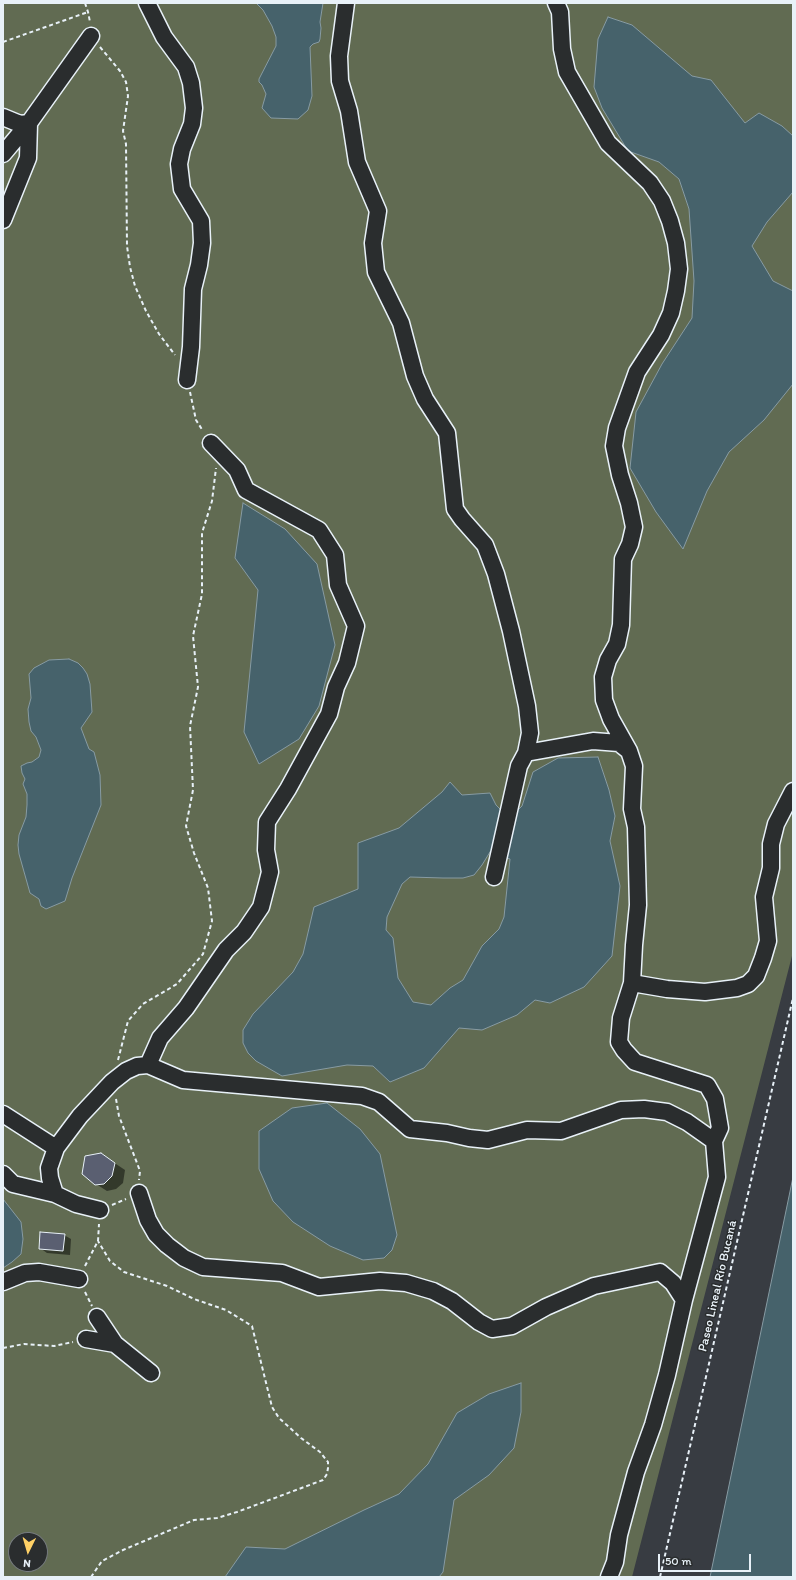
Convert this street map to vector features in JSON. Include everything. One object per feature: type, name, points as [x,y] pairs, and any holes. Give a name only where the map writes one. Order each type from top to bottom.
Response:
[{"type":"lane","points":[[147,3],[164,37],[186,67],[191,83],[193,102],[192,124],[182,149],[179,164],[182,189],[201,221],[202,243],[200,265],[193,289],[192,340],[187,380]]},
{"type":"lane","points":[[346,3],[339,56],[340,81],[349,111],[357,162],[378,211],[373,243],[376,272],[401,322],[415,376],[425,399],[447,433],[455,509],[485,545],[496,574],[511,631],[526,706],[530,733],[526,753],[518,766],[500,855],[494,877]]},
{"type":"lane","points":[[556,3],[560,12],[562,49],[567,72],[608,143],[650,183],[662,201],[670,221],[676,243],[678,270],[676,291],[671,313],[661,335],[637,372],[617,428],[614,446],[634,527],[630,544],[623,559],[621,625],[617,644],[608,660],[603,677],[604,700],[611,719],[629,751],[634,766],[632,809],[636,827],[638,905],[632,983],[621,1018],[619,1042],[635,1062],[707,1086],[715,1099],[720,1128],[714,1141],[717,1177],[684,1300],[661,1396],[653,1425],[636,1472],[618,1535],[615,1562],[609,1577]]},
{"type":"lane","points":[[3,154],[29,123],[92,36]]},
{"type":"lane","points":[[3,117],[20,124],[29,123]]},
{"type":"lane","points":[[3,220],[28,158],[29,123]]},
{"type":"lane","points":[[148,1065],[160,1038],[186,1008],[226,950],[244,932],[261,907],[270,872],[266,850],[267,822],[288,788],[329,714],[336,687],[347,663],[356,626],[338,584],[335,555],[319,530],[246,490],[237,470],[211,442]]},
{"type":"lane","points":[[593,741],[611,719]]},
{"type":"lane","points":[[526,753],[593,741],[618,743],[629,751]]},
{"type":"lane","points":[[632,983],[667,989],[706,992],[737,988],[748,984],[756,976],[768,941],[764,897],[771,868],[771,844],[776,824],[793,791]]},
{"type":"lane","points":[[55,1194],[50,1178],[49,1168],[56,1148],[80,1116],[112,1082],[126,1071],[137,1066],[148,1065],[183,1080],[362,1096],[379,1102],[410,1129],[447,1133],[469,1138],[488,1140],[527,1130],[561,1131],[620,1110],[644,1109],[667,1112],[687,1122],[714,1141]]},
{"type":"lane","points":[[3,1114],[56,1148]]},
{"type":"lane","points":[[3,1174],[13,1184],[55,1194],[76,1204],[100,1210]]},
{"type":"lane","points":[[139,1193],[148,1220],[156,1234],[184,1258],[203,1267],[282,1273],[319,1287],[380,1281],[406,1282],[433,1291],[452,1301],[479,1322],[492,1329],[512,1326],[546,1307],[594,1286],[660,1272],[673,1283],[684,1300]]},
{"type":"lane","points":[[3,1282],[24,1273],[39,1272],[79,1279]]},
{"type":"lane","points":[[97,1317],[115,1344],[151,1372]]},
{"type":"lane","points":[[86,1339],[115,1344]]},
{"type":"path","points":[[84,3],[88,12],[92,36],[120,71],[126,82],[128,96],[123,131],[126,144],[127,246],[130,267],[135,286],[146,311],[177,358]]},
{"type":"path","points":[[3,42],[88,12]]},
{"type":"path","points":[[187,380],[196,420],[211,442]]},
{"type":"path","points":[[117,1060],[128,1021],[143,1004],[177,984],[203,954],[212,921],[208,888],[194,853],[186,826],[193,790],[190,726],[198,687],[193,636],[202,594],[202,533],[212,500],[216,470],[215,463]]},
{"type":"path","name":"Paseo Lineal Río Bucaná","points":[[660,1577],[793,998]]},
{"type":"path","points":[[97,1317],[79,1279],[98,1241],[100,1210],[139,1193],[140,1171],[119,1116],[112,1082]]},
{"type":"path","points":[[91,1577],[102,1561],[123,1550],[194,1520],[217,1518],[230,1514],[323,1480],[327,1474],[328,1468],[328,1462],[320,1452],[301,1438],[279,1418],[272,1407],[252,1326],[226,1310],[194,1299],[167,1286],[124,1272],[110,1260],[98,1241]]},
{"type":"path","points":[[3,1348],[24,1344],[54,1346],[86,1339]]},
{"type":"green space","points":[[3,3],[793,3],[793,952],[632,1577],[3,1577]]},
{"type":"water","points":[[256,3],[323,3],[320,22],[320,39],[319,42],[310,47],[312,96],[308,110],[298,119],[271,118],[262,108],[266,94],[259,82],[259,79],[276,46],[276,37],[263,10]]},
{"type":"water","points":[[608,17],[632,25],[692,76],[711,80],[745,123],[759,113],[782,126],[793,136],[793,192],[767,222],[752,246],[773,281],[793,291],[793,384],[764,420],[729,452],[707,491],[683,549],[656,512],[630,468],[636,412],[662,364],[692,318],[694,281],[689,209],[679,179],[659,162],[628,151],[602,108],[594,87],[598,39]]},
{"type":"water","points":[[243,503],[285,529],[317,564],[335,645],[319,706],[299,739],[259,764],[244,732],[258,590],[235,558]]},
{"type":"water","points":[[69,659],[78,663],[83,668],[87,674],[90,684],[92,712],[81,728],[89,749],[94,752],[100,775],[101,805],[72,878],[65,901],[46,909],[41,906],[39,899],[30,893],[19,854],[18,845],[19,835],[26,817],[27,805],[27,794],[23,784],[25,779],[21,766],[32,762],[39,757],[41,750],[36,737],[31,731],[29,722],[28,709],[31,698],[29,674],[34,668],[49,660]]},
{"type":"water","points":[[598,757],[609,790],[615,816],[610,841],[620,886],[612,956],[584,987],[550,1003],[535,1000],[517,1015],[482,1030],[459,1028],[424,1068],[390,1082],[373,1066],[347,1065],[282,1076],[256,1061],[248,1053],[243,1043],[243,1030],[253,1014],[293,972],[303,954],[314,907],[358,889],[358,843],[399,828],[442,792],[450,782],[462,795],[490,793],[496,805],[503,812],[515,813],[522,806],[533,772],[558,758]],"holes":[[[490,852],[510,859],[504,917],[499,929],[482,946],[463,980],[450,988],[431,1005],[413,1002],[398,978],[393,938],[386,930],[387,917],[402,884],[410,877],[463,878],[474,875]]]},
{"type":"water","points":[[327,1103],[360,1129],[380,1154],[397,1235],[392,1250],[384,1258],[363,1260],[330,1246],[293,1222],[273,1201],[259,1169],[259,1131],[292,1108]]},
{"type":"water","points":[[793,1177],[793,1577],[710,1577]]},
{"type":"water","points":[[3,1199],[21,1222],[23,1239],[21,1254],[3,1268]]},
{"type":"water","points":[[521,1383],[521,1412],[514,1448],[489,1475],[454,1500],[443,1572],[439,1577],[225,1577],[246,1547],[285,1549],[399,1494],[428,1464],[457,1413],[489,1394]]},
{"type":"building","points":[[101,1153],[115,1163],[112,1176],[104,1184],[95,1185],[82,1174],[85,1156]]},
{"type":"building","points":[[40,1232],[65,1234],[63,1251],[39,1249]]}]
